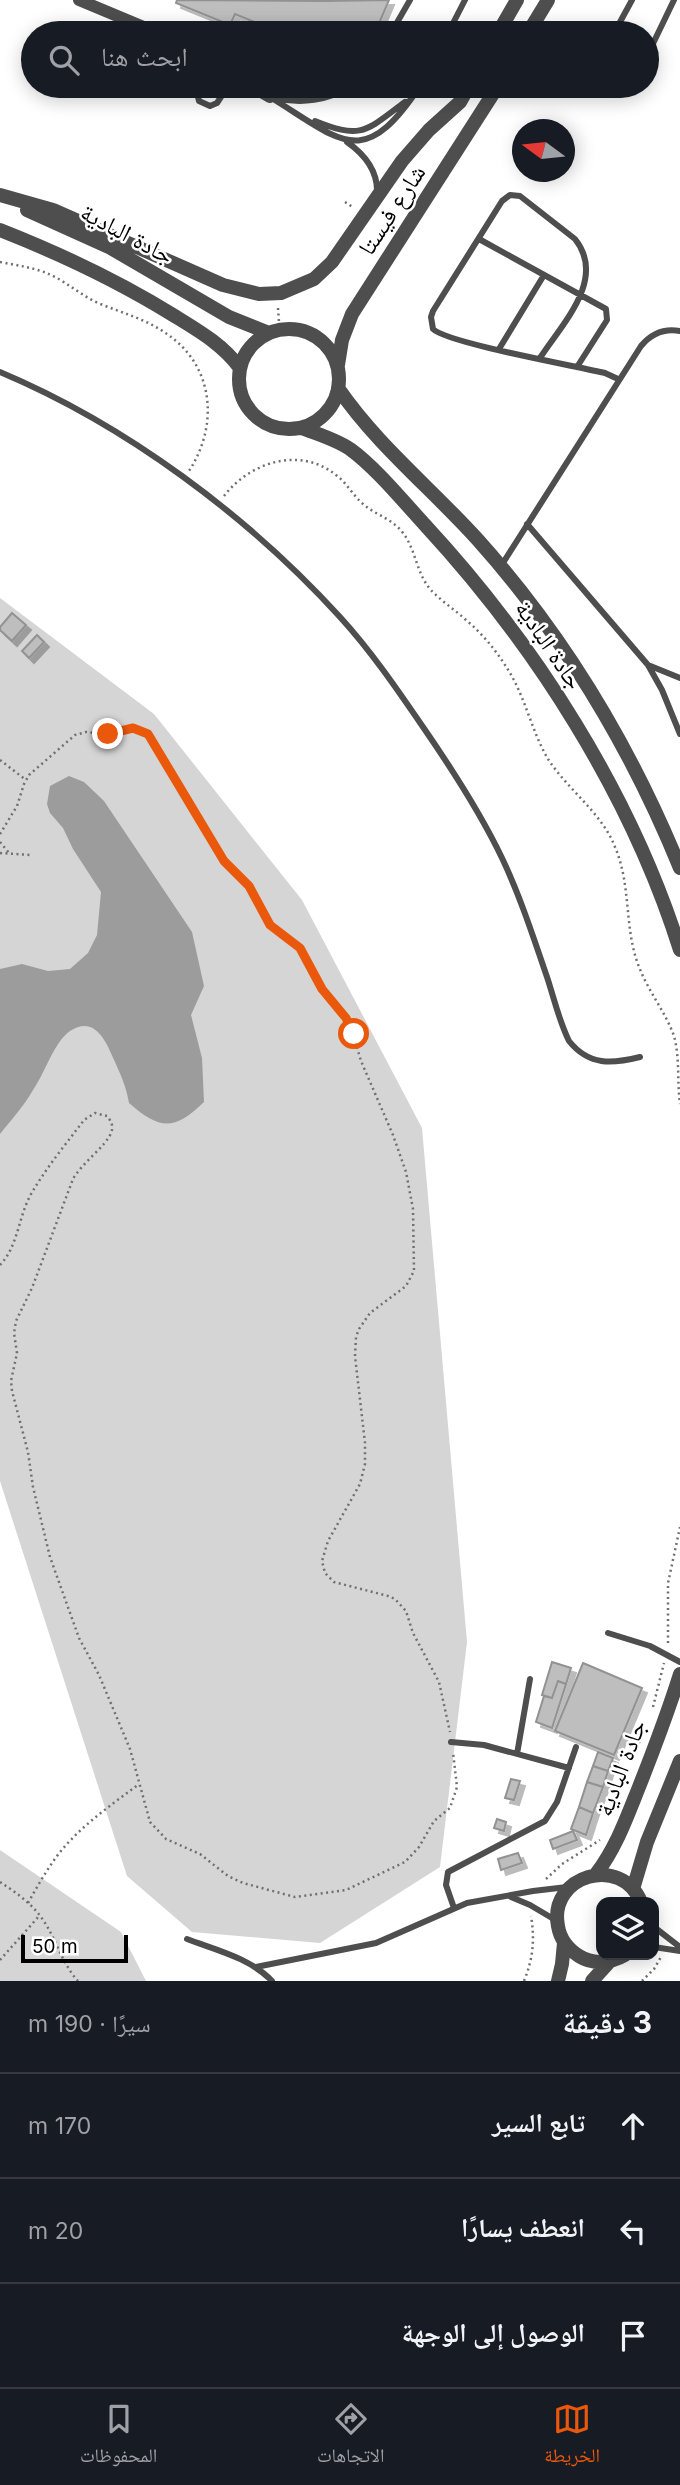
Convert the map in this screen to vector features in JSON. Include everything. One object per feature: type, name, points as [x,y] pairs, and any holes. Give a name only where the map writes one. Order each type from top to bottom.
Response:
[{"type":"street","points":[[79,0],[129,21]]},
{"type":"street","points":[[505,21],[517,0]]},
{"type":"street","points":[[535,21],[548,0]]},
{"type":"street","points":[[0,196],[53,210],[223,285],[247,292],[270,294],[292,290],[323,272],[415,145],[462,98]]},
{"type":"street","name":"شارع فيستا","points":[[338,365],[342,340],[352,314],[490,98]]},
{"type":"street","name":"جادة البادية","points":[[0,196],[108,247],[229,317],[268,333]]},
{"type":"street","name":"جادة البادية","points":[[0,230],[65,257],[134,291],[214,341],[240,369]]},
{"type":"street","points":[[290,328],[311,333],[329,348],[338,365],[338,388],[331,406],[318,420],[301,428],[276,428],[254,415],[241,394],[240,369],[250,347],[268,333],[290,328]]},
{"type":"street","name":"جادة البادية","points":[[338,388],[366,426],[461,522],[547,625],[609,721],[639,776],[680,868]]},
{"type":"street","name":"جادة البادية","points":[[301,428],[332,439],[359,456],[462,565],[528,651],[586,742],[635,834],[680,950]]},
{"type":"street","name":"جادة البادية","points":[[596,1874],[618,1838],[680,1674]]},
{"type":"street","name":"جادة البادية","points":[[633,1889],[647,1842],[680,1761]]},
{"type":"street","points":[[558,1981],[564,1943],[557,1921],[559,1903],[569,1887],[596,1874],[616,1877],[633,1889],[638,1897]]},
{"type":"street","points":[[564,1943],[584,1959],[610,1961]]},
{"type":"street","points":[[592,1981],[610,1961]]},
{"type":"lane","points":[[398,21],[410,0]]},
{"type":"lane","points":[[454,21],[465,0]]},
{"type":"lane","points":[[621,21],[632,0]]},
{"type":"lane","points":[[659,32],[674,0]]},
{"type":"lane","points":[[198,98],[210,106],[220,98]]},
{"type":"lane","points":[[272,98],[355,147],[372,169],[377,183],[376,200]]},
{"type":"lane","points":[[276,98],[292,101],[322,98]]},
{"type":"lane","points":[[301,116],[338,131],[358,132],[375,125],[411,98]]},
{"type":"lane","points":[[339,138],[358,141],[376,136],[411,98]]},
{"type":"lane","points":[[540,358],[581,295],[587,266],[581,246],[575,239],[520,196],[509,195],[502,201],[433,311],[431,323],[437,333],[444,336],[605,373],[618,379]]},
{"type":"lane","points":[[479,239],[606,309],[608,317],[578,367]]},
{"type":"lane","points":[[499,349],[544,275]]},
{"type":"lane","points":[[500,566],[618,379],[647,339],[665,331],[680,331]]},
{"type":"lane","points":[[0,372],[108,429],[185,478],[274,552],[341,618],[372,656],[442,754],[502,857],[531,930],[569,1041],[582,1055],[600,1062],[618,1063],[640,1056]]},
{"type":"lane","points":[[527,524],[648,665],[662,690],[680,734]]},
{"type":"lane","points":[[648,665],[680,678]]},
{"type":"lane","points":[[608,1633],[642,1643],[680,1662]]},
{"type":"lane","points":[[517,1754],[530,1679]]},
{"type":"lane","points":[[451,1742],[473,1743],[569,1768]]},
{"type":"lane","points":[[454,1908],[446,1885],[448,1872],[545,1821],[554,1809],[576,1747]]},
{"type":"lane","points":[[256,1967],[376,1943],[454,1908],[481,1899],[569,1887]]},
{"type":"lane","points":[[509,1896],[557,1921]]},
{"type":"lane","points":[[659,1931],[680,1949]]},
{"type":"lane","points":[[187,1939],[256,1967],[272,1981]]},
{"type":"lane","points":[[659,1947],[680,1949]]},
{"type":"path","points":[[0,262],[44,272],[98,302],[153,325],[181,345],[193,358],[201,374],[209,410],[203,446],[185,478]]},
{"type":"path","points":[[218,504],[243,477],[270,463],[306,461],[328,469],[338,476],[360,502],[388,518],[402,531],[427,586],[491,645],[519,689],[546,756],[567,786],[599,820],[614,844],[625,876],[636,957],[677,1048],[680,1104]]},
{"type":"path","points":[[0,834],[18,806],[26,780],[78,733],[104,734],[133,728],[143,730],[151,738],[224,861],[249,886],[270,925],[300,948],[322,989],[351,1027],[361,1061],[393,1135],[409,1182],[415,1265],[406,1286],[370,1313],[356,1337],[355,1356],[365,1464],[360,1484],[328,1541],[323,1555],[323,1567],[334,1582],[395,1599],[406,1611],[413,1633],[443,1692],[457,1787],[454,1800],[450,1808],[431,1826],[412,1855],[396,1868],[351,1888],[300,1897],[286,1896],[237,1881],[200,1854],[166,1839],[150,1822],[130,1749],[99,1675],[79,1638],[50,1557],[11,1386],[17,1353],[14,1333],[18,1315],[32,1288],[73,1179],[111,1132],[112,1124],[107,1116],[94,1113],[84,1119],[34,1189],[27,1202],[12,1250],[0,1265]]},
{"type":"path","points":[[0,760],[26,780]]},
{"type":"path","points":[[0,842],[10,854]]},
{"type":"path","points":[[0,853],[30,855]]},
{"type":"path","points":[[651,1713],[666,1654],[669,1632],[668,1583],[680,1527]]},
{"type":"path","points":[[639,1745],[648,1720]]},
{"type":"path","points":[[28,1903],[51,1864],[70,1840],[139,1784]]},
{"type":"path","points":[[533,1891],[562,1864],[594,1845],[604,1834]]},
{"type":"path","points":[[0,1882],[40,1915],[69,1970],[78,1981]]},
{"type":"path","points":[[524,1981],[531,1965],[535,1939],[530,1905]]},
{"type":"path","points":[[0,1960],[40,1915]]},
{"type":"path","points":[[642,1981],[654,1969],[666,1948]]},
{"type":"shaded area","points":[[0,598],[154,714],[302,900],[422,1128],[467,1642],[440,1867],[320,1943],[192,1932],[127,1876],[0,1481]]},
{"type":"shaded area","points":[[69,776],[84,782],[104,801],[192,932],[204,986],[191,1015],[202,1058],[204,1102],[184,1118],[167,1124],[140,1112],[129,1103],[120,1073],[99,1033],[87,1026],[79,1027],[70,1031],[59,1042],[22,1107],[0,1134],[0,969],[22,964],[48,971],[70,969],[88,953],[97,935],[101,892],[73,849],[63,828],[50,813],[47,804],[50,786]]},
{"type":"shaded area","points":[[0,1850],[121,1932],[146,1981],[0,1981]]},
{"type":"building","points":[[177,0],[389,0],[380,21],[252,21],[235,14],[232,21],[220,21],[176,3]]},
{"type":"building","points":[[12,613],[26,625],[12,641],[0,627]]},
{"type":"building","points":[[37,635],[44,642],[29,658],[22,651]]},
{"type":"building","points":[[552,1662],[571,1668],[566,1684],[558,1681],[552,1698],[542,1695]]},
{"type":"building","points":[[583,1663],[642,1688],[614,1755],[555,1731]]},
{"type":"building","points":[[558,1681],[566,1684],[552,1728],[536,1722],[544,1696],[552,1698]]},
{"type":"building","points":[[598,1752],[613,1758],[608,1771],[593,1766]]},
{"type":"building","points":[[593,1766],[608,1771],[603,1787],[587,1782]]},
{"type":"building","points":[[511,1779],[520,1781],[514,1800],[505,1798]]},
{"type":"building","points":[[587,1782],[603,1787],[593,1813],[579,1807]]},
{"type":"building","points":[[579,1807],[593,1813],[586,1835],[571,1829]]},
{"type":"building","points":[[497,1819],[506,1822],[504,1831],[494,1828]]},
{"type":"building","points":[[573,1831],[577,1840],[553,1849],[550,1840]]},
{"type":"building","points":[[518,1853],[522,1863],[501,1870],[498,1859]]},
{"type":"route","points":[[108,734],[133,728],[148,734],[224,861],[254,892],[270,925],[300,948],[322,989],[346,1018],[354,1034]]}]
